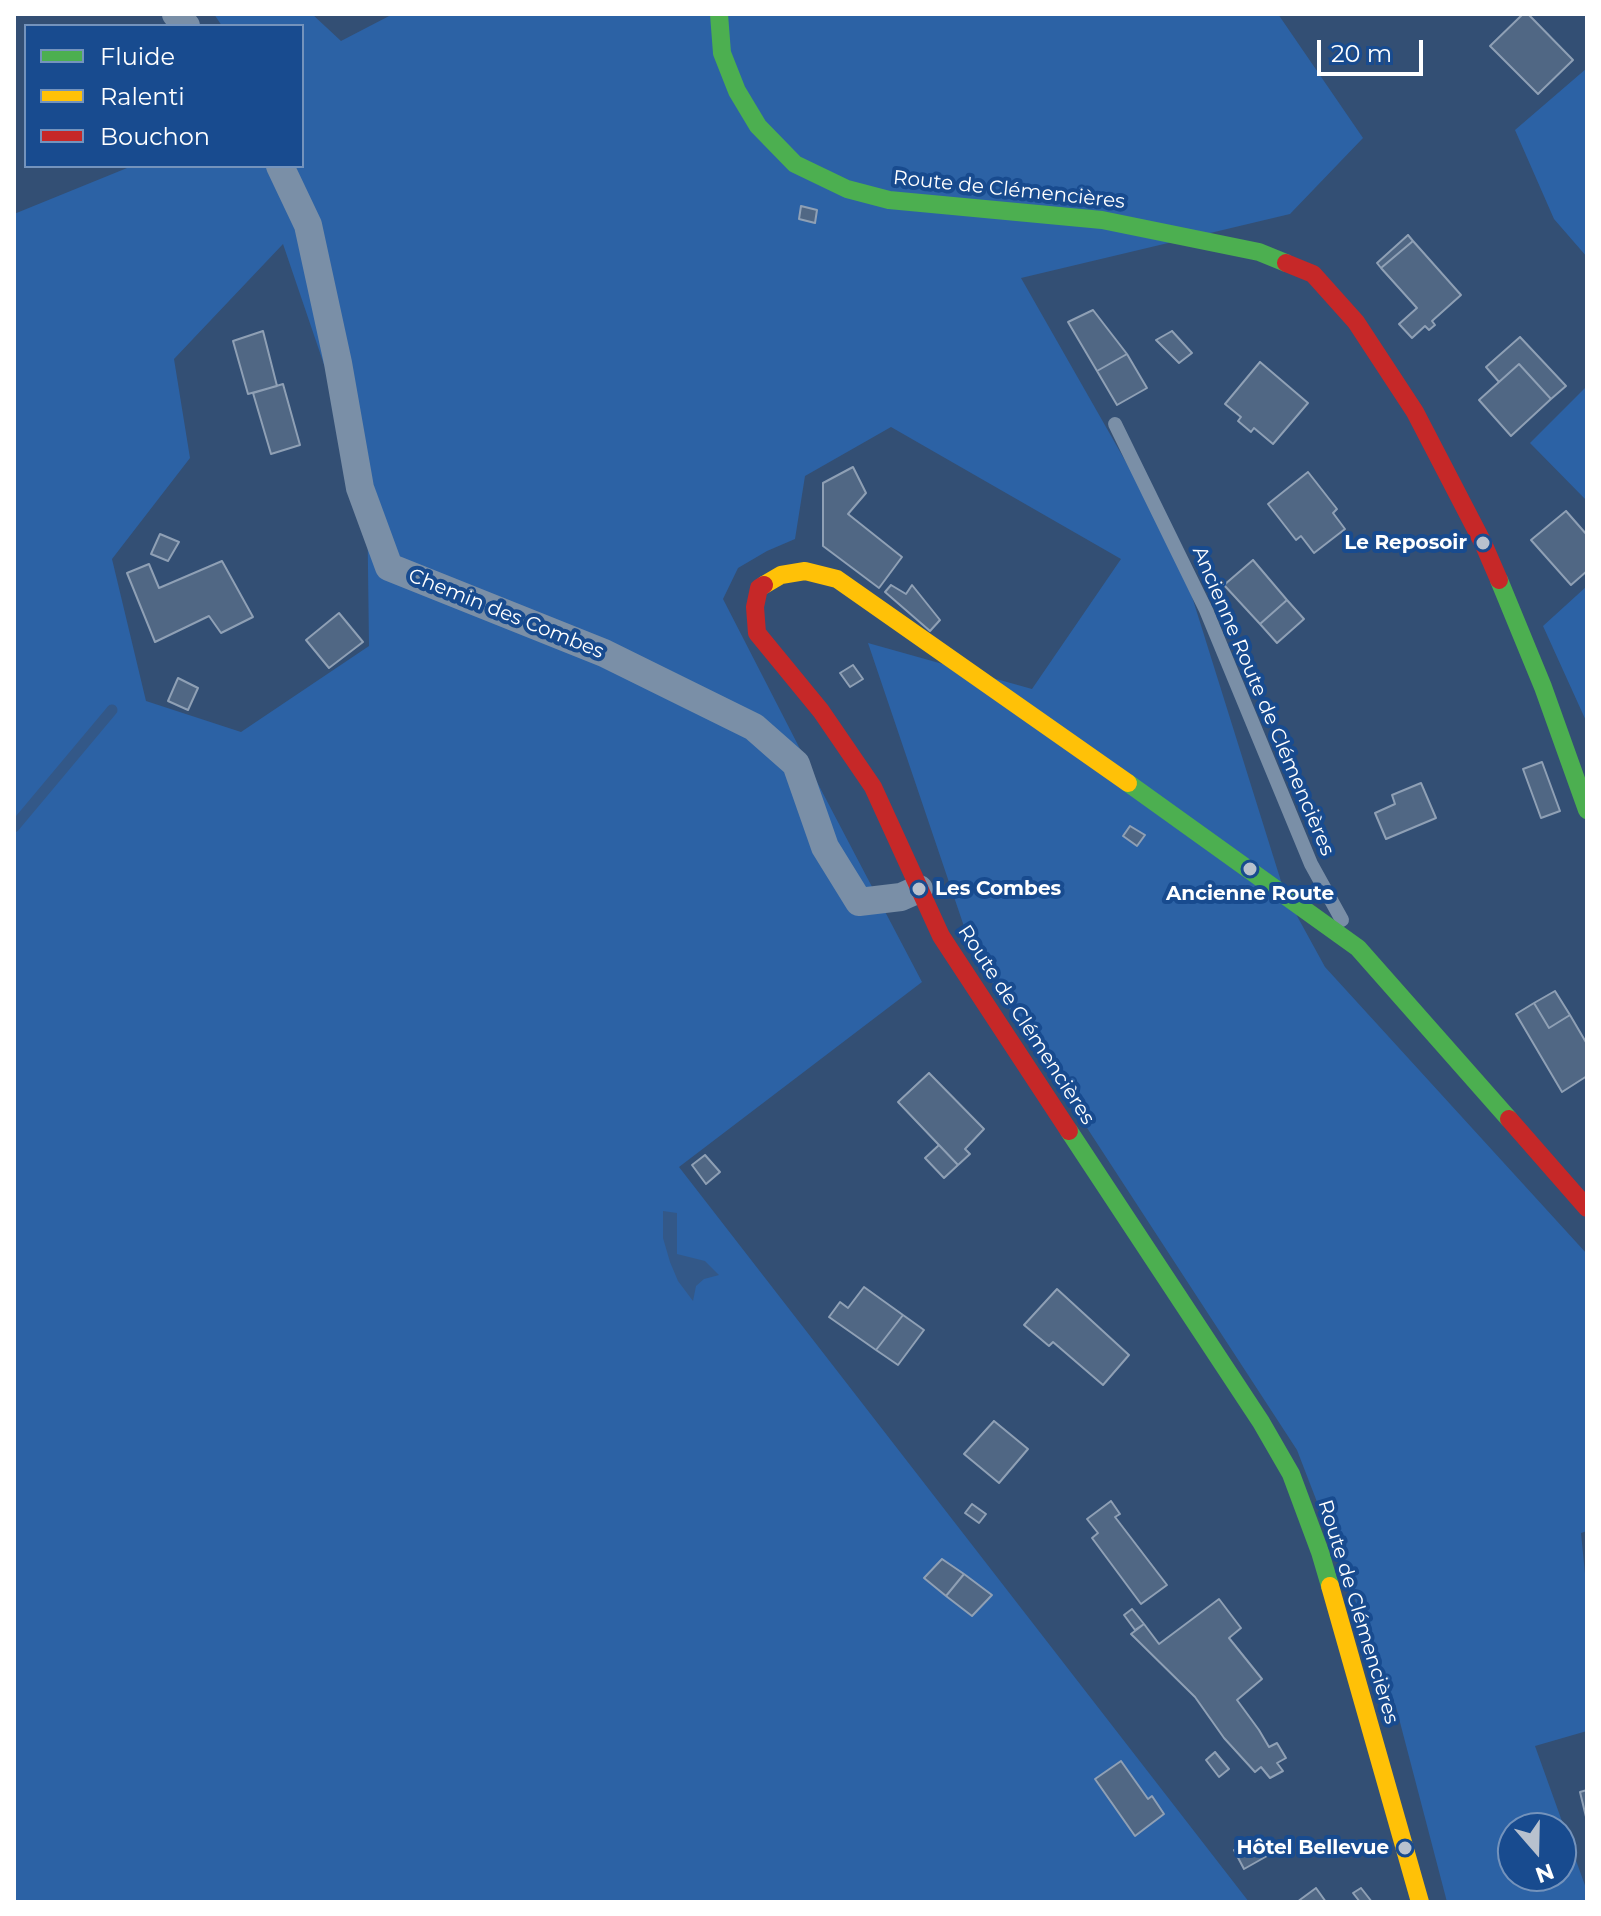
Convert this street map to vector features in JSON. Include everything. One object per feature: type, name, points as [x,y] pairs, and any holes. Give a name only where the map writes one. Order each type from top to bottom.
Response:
[{"type":"street","name":"Route de Clémencières","points":[[719,14],[722,53],[737,91],[758,126],[795,164],[847,189],[889,200],[1102,220],[1259,252],[1313,274],[1356,322],[1415,412],[1483,543],[1543,687],[1587,810]]},
{"type":"street","name":"Chemin des Combes","points":[[281,168],[308,225],[338,363],[360,488],[389,567],[604,653],[754,727],[796,764],[825,847],[859,902],[901,897],[919,889]]},
{"type":"street","name":"Route de Clémencières","points":[[1420,1902],[1320,1552],[1291,1474],[1261,1422],[941,936],[873,787],[821,711],[757,633],[755,607],[759,588],[781,575],[805,571],[837,579],[1358,948],[1587,1208]]},
{"type":"lane","name":"Ancienne Route de Clémencières","points":[[1115,424],[1206,610],[1311,864],[1358,948]]},
{"type":"shaded area","points":[[214,14],[312,14],[341,41],[393,14],[1278,14],[1363,138],[1290,214],[1021,278],[1179,555],[1285,894],[1325,967],[1587,1254],[1587,1531],[1581,1533],[1587,1594],[1587,1731],[1535,1746],[1559,1812],[1497,1812],[1497,1892],[1577,1892],[1577,1863],[1587,1891],[1587,1902],[1447,1902],[1396,1707],[1297,1450],[973,953],[868,643],[1032,689],[1121,559],[891,427],[805,476],[795,539],[738,568],[723,599],[922,982],[679,1167],[1249,1902],[14,1902],[14,214],[127,168],[304,168],[304,24],[221,24]],"holes":[[[283,244],[367,491],[369,646],[241,732],[146,701],[112,559],[190,458],[174,359]]]},
{"type":"shaded area","points":[[1587,68],[1587,257],[1554,219],[1515,130]]},
{"type":"shaded area","points":[[1587,386],[1587,501],[1530,443]]},
{"type":"shaded area","points":[[1587,586],[1587,723],[1543,626]]},
{"type":"shaded area","points":[[663,1211],[677,1213],[677,1254],[705,1261],[719,1275],[704,1279],[696,1286],[693,1301],[678,1281],[670,1262],[663,1238]]},
{"type":"building","points":[[1523,14],[1528,14],[1573,60],[1538,94],[1490,46]]},
{"type":"building","points":[[801,206],[817,210],[815,223],[799,219]]},
{"type":"building","points":[[1408,235],[1413,241],[1381,268],[1377,263]]},
{"type":"building","points":[[1413,241],[1461,295],[1432,321],[1435,325],[1429,330],[1425,326],[1412,338],[1399,324],[1417,308],[1381,268]]},
{"type":"building","points":[[1093,310],[1127,354],[1097,371],[1068,322]]},
{"type":"building","points":[[263,331],[277,386],[248,394],[233,341]]},
{"type":"building","points":[[1172,331],[1192,353],[1179,363],[1156,340]]},
{"type":"building","points":[[1520,337],[1566,386],[1551,399],[1519,364],[1499,382],[1486,367]]},
{"type":"building","points":[[1127,354],[1147,388],[1117,405],[1097,371]]},
{"type":"building","points":[[1260,362],[1308,403],[1273,444],[1254,428],[1251,432],[1238,421],[1241,417],[1225,404]]},
{"type":"building","points":[[1519,364],[1551,399],[1511,436],[1479,400]]},
{"type":"building","points":[[283,384],[300,445],[271,454],[253,393]]},
{"type":"building","points":[[853,467],[866,493],[848,514],[902,557],[879,588],[823,546],[823,483]]},
{"type":"building","points":[[1308,472],[1337,509],[1333,513],[1345,529],[1314,553],[1301,536],[1296,540],[1268,504]]},
{"type":"building","points":[[1566,511],[1587,535],[1587,571],[1571,585],[1531,540]]},
{"type":"building","points":[[160,534],[179,542],[168,561],[151,554]]},
{"type":"building","points":[[1253,560],[1287,600],[1260,624],[1224,585]]},
{"type":"building","points":[[222,561],[253,617],[221,633],[209,616],[155,642],[127,573],[149,564],[159,588]]},
{"type":"building","points":[[891,585],[906,594],[912,585],[940,620],[930,631],[885,592]]},
{"type":"building","points":[[1287,600],[1304,619],[1277,643],[1260,624]]},
{"type":"building","points":[[339,613],[363,642],[329,668],[306,640]]},
{"type":"building","points":[[853,665],[863,679],[850,687],[840,673]]},
{"type":"building","points":[[178,678],[198,688],[188,710],[168,701]]},
{"type":"building","points":[[1542,762],[1560,811],[1541,818],[1523,769]]},
{"type":"building","points":[[1421,783],[1436,818],[1386,839],[1375,813],[1395,804],[1392,795]]},
{"type":"building","points":[[1130,826],[1145,835],[1137,846],[1123,836]]},
{"type":"building","points":[[1555,991],[1570,1015],[1549,1028],[1534,1003]]},
{"type":"building","points":[[1534,1003],[1549,1028],[1570,1015],[1587,1044],[1587,1076],[1562,1092],[1516,1014]]},
{"type":"building","points":[[929,1073],[984,1129],[965,1149],[970,1154],[958,1165],[898,1102]]},
{"type":"building","points":[[939,1145],[958,1165],[944,1178],[925,1158]]},
{"type":"building","points":[[705,1155],[720,1172],[706,1184],[692,1165]]},
{"type":"building","points":[[864,1287],[903,1315],[876,1350],[829,1317],[840,1302],[848,1308]]},
{"type":"building","points":[[1057,1289],[1129,1355],[1103,1385],[1053,1342],[1049,1346],[1024,1325]]},
{"type":"building","points":[[903,1315],[924,1330],[898,1365],[876,1350]]},
{"type":"building","points":[[994,1421],[1028,1449],[999,1483],[964,1454]]},
{"type":"building","points":[[1111,1501],[1120,1514],[1115,1517],[1167,1585],[1141,1604],[1092,1538],[1098,1533],[1087,1519]]},
{"type":"building","points":[[972,1504],[986,1514],[979,1523],[965,1513]]},
{"type":"building","points":[[942,1559],[964,1574],[946,1596],[924,1578]]},
{"type":"building","points":[[964,1574],[992,1595],[972,1616],[946,1596]]},
{"type":"building","points":[[1219,1599],[1241,1628],[1229,1638],[1262,1679],[1237,1700],[1269,1747],[1277,1743],[1286,1758],[1277,1763],[1283,1771],[1270,1778],[1261,1767],[1255,1772],[1224,1738],[1195,1697],[1131,1634],[1144,1624],[1159,1644]]},
{"type":"building","points":[[1132,1609],[1144,1624],[1135,1630],[1124,1615]]},
{"type":"building","points":[[1215,1752],[1229,1769],[1219,1777],[1206,1760]]},
{"type":"building","points":[[1121,1761],[1148,1799],[1152,1796],[1164,1814],[1135,1836],[1095,1779]]},
{"type":"building","points":[[1587,1790],[1587,1821],[1580,1792]]},
{"type":"building","points":[[1257,1837],[1267,1856],[1244,1869],[1234,1850]]},
{"type":"building","points":[[1316,1888],[1326,1902],[1297,1902]]},
{"type":"building","points":[[1361,1888],[1372,1902],[1360,1902],[1353,1893]]},
{"type":"waterway","points":[[14,827],[112,710]]},
{"type":"traffic: fast","points":[[719,14],[722,53],[737,91],[758,126],[795,164],[847,189],[889,200],[1102,220],[1259,252],[1286,263]]},
{"type":"traffic: fast","points":[[1499,580],[1543,687],[1587,810]]},
{"type":"traffic: fast","points":[[1128,783],[1358,948],[1509,1119]]},
{"type":"traffic: fast","points":[[1069,1131],[1261,1422],[1291,1474],[1330,1586]]},
{"type":"traffic: slow","points":[[764,585],[781,575],[805,571],[837,579],[1128,783]]},
{"type":"traffic: slow","points":[[1330,1586],[1420,1902]]},
{"type":"traffic: jam","points":[[1286,263],[1313,274],[1356,322],[1415,412],[1499,580]]},
{"type":"traffic: jam","points":[[764,585],[759,588],[755,607],[757,633],[821,711],[873,787],[941,936],[1069,1131]]},
{"type":"traffic: jam","points":[[1509,1119],[1587,1208]]},
{"type":"place","name":"Le Reposoir","points":[[1483,543]]},
{"type":"place","name":"Ancienne Route","points":[[1250,869]]},
{"type":"place","name":"Les Combes","points":[[919,889]]},
{"type":"place","name":"Hôtel Bellevue","points":[[1405,1848]]}]
